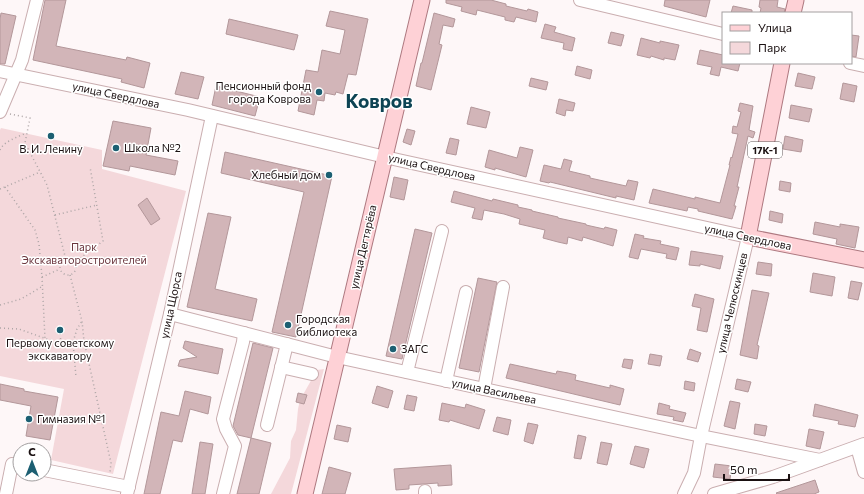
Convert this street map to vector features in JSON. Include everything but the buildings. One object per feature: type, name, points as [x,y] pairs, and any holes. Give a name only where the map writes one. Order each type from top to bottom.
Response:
[{"type":"main road","name":"улица Дегтярёва","points":[[305,494],[422,0]]},
{"type":"main road","points":[[793,12],[796,0]]},
{"type":"main road","name":"улица Челюскинцев","points":[[748,237],[782,64]]},
{"type":"main road","name":"улица Свердлова","points":[[748,237],[864,260]]},
{"type":"street","points":[[2,112],[26,48],[37,0]]},
{"type":"street","points":[[580,0],[722,34]]},
{"type":"street","points":[[852,63],[864,66]]},
{"type":"street","name":"улица Свердлова","points":[[0,71],[129,97],[748,237]]},
{"type":"street","name":"улица Щорса","points":[[128,490],[170,314],[212,116]]},
{"type":"street","points":[[407,372],[442,231]]},
{"type":"street","name":"улица Челюскинцев","points":[[684,494],[694,473],[701,436],[748,237]]},
{"type":"street","points":[[484,389],[504,287]]},
{"type":"street","points":[[446,381],[466,292]]},
{"type":"street","name":"улица Васильева","points":[[170,314],[337,357],[701,436],[820,460]]},
{"type":"street","points":[[223,494],[235,446],[226,429],[223,419],[244,333]]},
{"type":"street","points":[[266,425],[287,344]]},
{"type":"street","points":[[281,367],[312,374]]},
{"type":"street","points":[[714,494],[773,477],[860,446],[864,472]]},
{"type":"street","points":[[6,494],[11,463]]},
{"type":"street","points":[[52,472],[113,484],[128,490]]},
{"type":"path","points":[[2,112],[30,118],[25,143],[47,186],[66,260]]},
{"type":"path","points":[[0,150],[2,146],[8,142],[27,133]]},
{"type":"path","points":[[74,263],[103,241],[90,167]]},
{"type":"path","points":[[0,189],[40,172]]},
{"type":"path","points":[[6,187],[35,230],[39,244],[43,286],[45,339]]},
{"type":"path","points":[[55,215],[97,205]]},
{"type":"path","points":[[66,260],[74,263],[76,269],[70,275],[64,274],[60,269],[61,263],[66,260]]},
{"type":"path","points":[[42,278],[60,269]]},
{"type":"path","points":[[70,275],[82,321],[84,342],[111,463],[110,473],[113,484]]},
{"type":"path","points":[[0,305],[21,299],[43,286]]},
{"type":"path","points":[[76,377],[73,342],[76,328],[82,321]]},
{"type":"path","points":[[0,328],[19,329],[55,342],[73,342]]},
{"type":"path","points":[[60,334],[61,342]]},
{"type":"green space","name":"Парк Экскаваторостроителей","points":[[1,128],[102,150],[102,169],[186,191],[113,474],[52,460],[64,389],[0,376]]},
{"type":"green space","points":[[324,369],[291,494],[271,494],[290,458],[291,441],[296,430],[300,400],[317,370]]},
{"type":"place","name":"Пенсионный фонд города Коврова","points":[[319,92]]},
{"type":"place","name":"В. И. Ленину","points":[[51,136]]},
{"type":"place","name":"Школа №2","points":[[116,148]]},
{"type":"place","name":"Хлебный дом","points":[[329,175]]},
{"type":"place","name":"Городская библиотека","points":[[288,325]]},
{"type":"place","name":"Первому советскому экскаватору","points":[[60,330]]},
{"type":"place","name":"ЗАГС","points":[[393,349]]},
{"type":"place","name":"Гимназия №1","points":[[29,419]]},
{"type":"district","name":"Ковров","points":[[379,101]]}]
